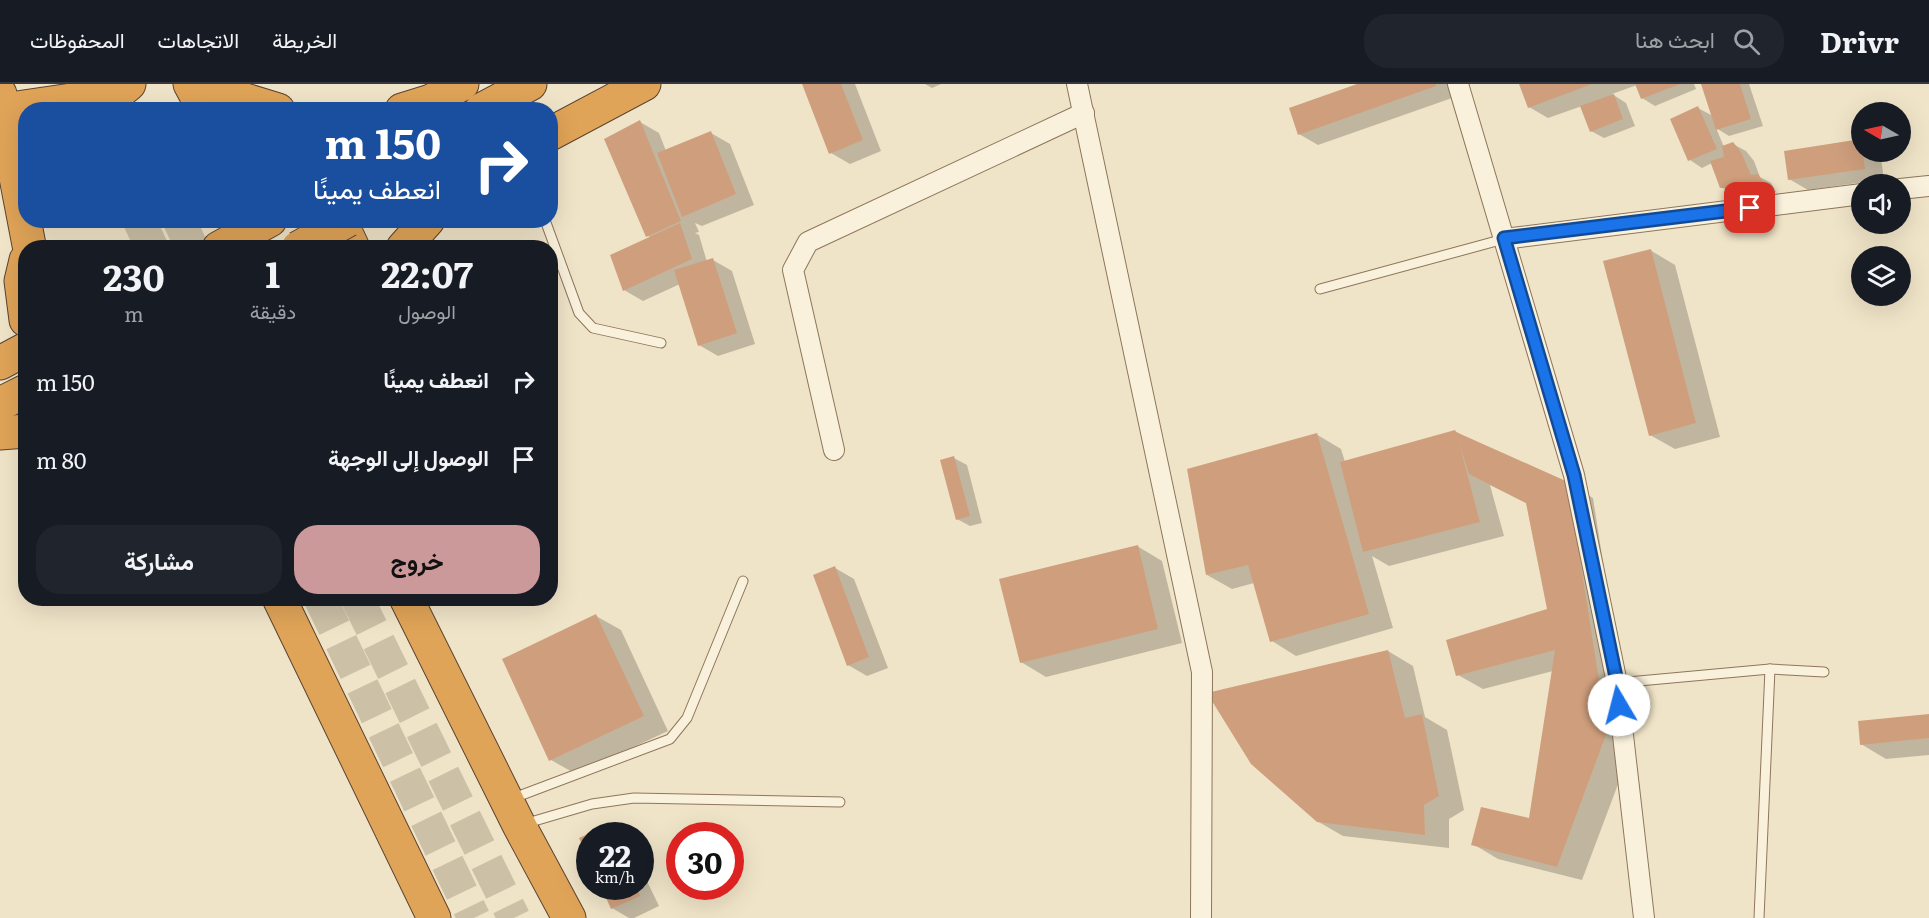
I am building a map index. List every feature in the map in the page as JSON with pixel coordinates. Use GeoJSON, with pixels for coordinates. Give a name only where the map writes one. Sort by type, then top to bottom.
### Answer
{"type":"FeatureCollection","features":[{"type":"Feature","properties":{"kind":"highway"},"geometry":{"type":"LineString","coordinates":[[18,211],[2,102],[112,98],[129,84]]}},
{"type":"Feature","properties":{"kind":"highway"},"geometry":{"type":"LineString","coordinates":[[190,84],[200,102]]}},
{"type":"Feature","properties":{"kind":"highway"},"geometry":{"type":"LineString","coordinates":[[215,84],[252,102]]}},
{"type":"Feature","properties":{"kind":"highway"},"geometry":{"type":"LineString","coordinates":[[428,102],[462,84]]}},
{"type":"Feature","properties":{"kind":"highway"},"geometry":{"type":"LineString","coordinates":[[497,102],[530,84]]}},
{"type":"Feature","properties":{"kind":"highway"},"geometry":{"type":"LineString","coordinates":[[558,108],[603,84]]}},
{"type":"Feature","properties":{"kind":"highway"},"geometry":{"type":"LineString","coordinates":[[558,130],[644,84]]}},
{"type":"Feature","properties":{"kind":"highway"},"geometry":{"type":"LineString","coordinates":[[234,240],[255,228]]}},
{"type":"Feature","properties":{"kind":"highway"},"geometry":{"type":"LineString","coordinates":[[312,240],[334,228]]}},
{"type":"Feature","properties":{"kind":"highway"},"geometry":{"type":"LineString","coordinates":[[410,240],[421,228]]}},
{"type":"Feature","properties":{"kind":"highway"},"geometry":{"type":"LineString","coordinates":[[0,363],[18,353]]}},
{"type":"Feature","properties":{"kind":"highway"},"geometry":{"type":"LineString","coordinates":[[0,404],[18,395]]}},
{"type":"Feature","properties":{"kind":"highway"},"geometry":{"type":"LineString","coordinates":[[0,433],[18,432]]}},
{"type":"Feature","properties":{"kind":"highway"},"geometry":{"type":"LineString","coordinates":[[283,606],[434,918]]}},
{"type":"Feature","properties":{"kind":"highway"},"geometry":{"type":"LineString","coordinates":[[410,606],[512,813],[569,918]]}},
{"type":"Feature","properties":{"kind":"street"},"geometry":{"type":"LineString","coordinates":[[1077,84],[1202,672],[1201,918]]}},
{"type":"Feature","properties":{"kind":"street"},"geometry":{"type":"LineString","coordinates":[[1458,84],[1574,475],[1617,682],[1644,918]]}},
{"type":"Feature","properties":{"kind":"street"},"geometry":{"type":"LineString","coordinates":[[834,450],[793,270],[808,242],[1084,113]]}},
{"type":"Feature","properties":{"kind":"street"},"geometry":{"type":"LineString","coordinates":[[1911,188],[1929,186]]}},
{"type":"Feature","properties":{"kind":"street"},"geometry":{"type":"LineString","coordinates":[[1504,238],[1851,195]]}},
{"type":"Feature","properties":{"kind":"lane"},"geometry":{"type":"LineString","coordinates":[[1320,289],[1504,238]]}},
{"type":"Feature","properties":{"kind":"lane"},"geometry":{"type":"LineString","coordinates":[[558,256],[579,313],[593,328],[661,343]]}},
{"type":"Feature","properties":{"kind":"lane"},"geometry":{"type":"LineString","coordinates":[[512,813],[670,739],[687,717],[743,581]]}},
{"type":"Feature","properties":{"kind":"lane"},"geometry":{"type":"LineString","coordinates":[[1617,682],[1770,669],[1824,672]]}},
{"type":"Feature","properties":{"kind":"lane"},"geometry":{"type":"LineString","coordinates":[[1759,918],[1770,669]]}},
{"type":"Feature","properties":{"kind":"lane"},"geometry":{"type":"LineString","coordinates":[[512,813],[634,798],[840,802]]}},
{"type":"Feature","properties":{"kind":"building"},"geometry":{"type":"Polygon","coordinates":[[[802,84],[841,84],[863,140],[829,154],[802,84]]]}},
{"type":"Feature","properties":{"kind":"building"},"geometry":{"type":"Polygon","coordinates":[[[1357,84],[1436,84],[1436,86],[1298,135],[1289,108],[1357,84]]]}},
{"type":"Feature","properties":{"kind":"building"},"geometry":{"type":"Polygon","coordinates":[[[1519,84],[1592,84],[1528,108],[1519,84]]]}},
{"type":"Feature","properties":{"kind":"building"},"geometry":{"type":"Polygon","coordinates":[[[1635,84],[1680,84],[1641,99],[1635,84]]]}},
{"type":"Feature","properties":{"kind":"building"},"geometry":{"type":"Polygon","coordinates":[[[1701,84],[1740,84],[1751,119],[1716,130],[1701,84]]]}},
{"type":"Feature","properties":{"kind":"building"},"geometry":{"type":"Polygon","coordinates":[[[1614,94],[1623,119],[1590,132],[1580,106],[1614,94]]]}},
{"type":"Feature","properties":{"kind":"building"},"geometry":{"type":"Polygon","coordinates":[[[1698,106],[1717,149],[1688,161],[1670,119],[1698,106]]]}},
{"type":"Feature","properties":{"kind":"building"},"geometry":{"type":"Polygon","coordinates":[[[640,120],[681,221],[646,237],[604,139],[640,120]]]}},
{"type":"Feature","properties":{"kind":"building"},"geometry":{"type":"Polygon","coordinates":[[[711,131],[736,194],[682,217],[657,153],[711,131]]]}},
{"type":"Feature","properties":{"kind":"building"},"geometry":{"type":"Polygon","coordinates":[[[1851,141],[1851,162],[1864,162],[1865,169],[1788,180],[1784,151],[1851,141]]]}},
{"type":"Feature","properties":{"kind":"building"},"geometry":{"type":"Polygon","coordinates":[[[1733,142],[1741,152],[1751,175],[1758,174],[1765,185],[1720,188],[1710,161],[1724,157],[1722,146],[1733,142]]]}},
{"type":"Feature","properties":{"kind":"building"},"geometry":{"type":"Polygon","coordinates":[[[680,223],[692,259],[623,291],[610,255],[680,223]]]}},
{"type":"Feature","properties":{"kind":"building"},"geometry":{"type":"Polygon","coordinates":[[[1651,249],[1696,423],[1649,436],[1603,261],[1651,249]]]}},
{"type":"Feature","properties":{"kind":"building"},"geometry":{"type":"Polygon","coordinates":[[[713,258],[737,333],[698,346],[674,270],[713,258]]]}},
{"type":"Feature","properties":{"kind":"building"},"geometry":{"type":"Polygon","coordinates":[[[1455,430],[1568,482],[1607,732],[1557,867],[1471,845],[1481,807],[1529,818],[1555,650],[1456,676],[1446,640],[1547,609],[1526,503],[1469,474],[1459,443],[1480,522],[1363,552],[1340,462],[1455,430]]]}},
{"type":"Feature","properties":{"kind":"building"},"geometry":{"type":"Polygon","coordinates":[[[1317,433],[1369,614],[1270,642],[1248,565],[1206,575],[1187,469],[1317,433]]]}},
{"type":"Feature","properties":{"kind":"building"},"geometry":{"type":"Polygon","coordinates":[[[954,456],[970,516],[956,520],[940,460],[954,456]]]}},
{"type":"Feature","properties":{"kind":"building"},"geometry":{"type":"Polygon","coordinates":[[[1138,545],[1158,629],[1020,663],[999,579],[1138,545]]]}},
{"type":"Feature","properties":{"kind":"building"},"geometry":{"type":"Polygon","coordinates":[[[835,566],[869,657],[847,666],[813,575],[835,566]]]}},
{"type":"Feature","properties":{"kind":"building"},"geometry":{"type":"Polygon","coordinates":[[[596,614],[644,716],[549,761],[502,659],[596,614]]]}},
{"type":"Feature","properties":{"kind":"building"},"geometry":{"type":"Polygon","coordinates":[[[1388,650],[1405,718],[1422,714],[1439,796],[1424,805],[1425,835],[1317,822],[1251,764],[1207,693],[1388,650]]]}},
{"type":"Feature","properties":{"kind":"building"},"geometry":{"type":"Polygon","coordinates":[[[1929,714],[1929,738],[1860,745],[1858,721],[1929,714]]]}},
{"type":"Feature","properties":{"kind":"building"},"geometry":{"type":"Polygon","coordinates":[[[607,900],[631,900],[611,909],[607,900]]]}},
{"type":"Feature","properties":{"kind":"tunnel"},"geometry":{"type":"LineString","coordinates":[[143,228],[148,240]]}},
{"type":"Feature","properties":{"kind":"tunnel"},"geometry":{"type":"LineString","coordinates":[[183,228],[188,240]]}},
{"type":"Feature","properties":{"kind":"tunnel"},"geometry":{"type":"LineString","coordinates":[[324,606],[474,918]]}},
{"type":"Feature","properties":{"kind":"tunnel"},"geometry":{"type":"LineString","coordinates":[[361,606],[514,918]]}},
{"type":"Feature","properties":{"kind":"route"},"geometry":{"type":"LineString","coordinates":[[1619,705],[1617,682],[1574,475],[1504,238],[1750,208]]}}]}
